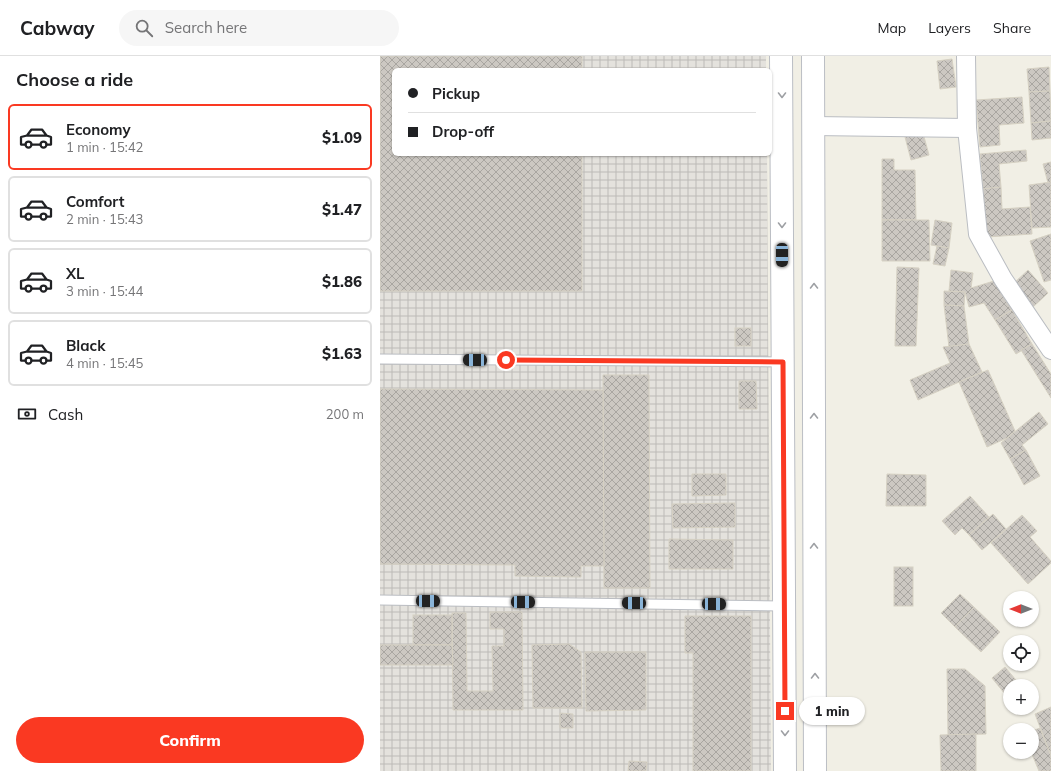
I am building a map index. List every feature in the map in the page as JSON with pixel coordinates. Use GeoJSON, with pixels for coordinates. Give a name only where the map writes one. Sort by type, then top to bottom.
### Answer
{"type":"FeatureCollection","features":[{"type":"Feature","properties":{"kind":"main road"},"geometry":{"type":"LineString","coordinates":[[781,56],[785,771]]}},
{"type":"Feature","properties":{"kind":"main road"},"geometry":{"type":"LineString","coordinates":[[813,56],[815,771]]}},
{"type":"Feature","properties":{"kind":"street"},"geometry":{"type":"LineString","coordinates":[[966,56],[967,128],[978,234],[1003,279],[1051,350]]}},
{"type":"Feature","properties":{"kind":"street"},"geometry":{"type":"LineString","coordinates":[[813,126],[967,128]]}},
{"type":"Feature","properties":{"kind":"lane"},"geometry":{"type":"LineString","coordinates":[[380,359],[783,362]]}},
{"type":"Feature","properties":{"kind":"lane"},"geometry":{"type":"LineString","coordinates":[[380,600],[784,606]]}},
{"type":"Feature","properties":{"kind":"shaded area"},"geometry":{"type":"Polygon","coordinates":[[[380,56],[766,56],[766,68],[392,68],[392,156],[767,156],[771,771],[380,771],[380,56]]]}},
{"type":"Feature","properties":{"kind":"building"},"geometry":{"type":"Polygon","coordinates":[[[380,56],[582,56],[582,68],[392,68],[392,156],[582,156],[582,291],[380,291],[380,56]]]}},
{"type":"Feature","properties":{"kind":"building"},"geometry":{"type":"Polygon","coordinates":[[[952,59],[956,87],[940,89],[937,61],[952,59]]]}},
{"type":"Feature","properties":{"kind":"building"},"geometry":{"type":"Polygon","coordinates":[[[1049,67],[1050,91],[1029,92],[1027,69],[1049,67]]]}},
{"type":"Feature","properties":{"kind":"building"},"geometry":{"type":"Polygon","coordinates":[[[1050,91],[1051,121],[1031,123],[1029,92],[1050,91]]]}},
{"type":"Feature","properties":{"kind":"building"},"geometry":{"type":"Polygon","coordinates":[[[1022,97],[1024,123],[999,125],[1000,145],[980,147],[976,100],[1022,97]]]}},
{"type":"Feature","properties":{"kind":"building"},"geometry":{"type":"Polygon","coordinates":[[[1051,121],[1051,138],[1032,140],[1031,123],[1051,121]]]}},
{"type":"Feature","properties":{"kind":"building"},"geometry":{"type":"Polygon","coordinates":[[[923,133],[929,155],[911,160],[905,137],[923,133]]]}},
{"type":"Feature","properties":{"kind":"building"},"geometry":{"type":"Polygon","coordinates":[[[1026,150],[1027,161],[999,164],[1001,187],[983,189],[980,154],[1026,150]]]}},
{"type":"Feature","properties":{"kind":"building"},"geometry":{"type":"Polygon","coordinates":[[[882,159],[894,159],[894,170],[915,170],[916,220],[882,220],[882,159]]]}},
{"type":"Feature","properties":{"kind":"building"},"geometry":{"type":"Polygon","coordinates":[[[1051,162],[1051,182],[1048,183],[1043,164],[1051,162]]]}},
{"type":"Feature","properties":{"kind":"building"},"geometry":{"type":"Polygon","coordinates":[[[1051,182],[1051,227],[1032,228],[1029,185],[1051,182]]]}},
{"type":"Feature","properties":{"kind":"building"},"geometry":{"type":"Polygon","coordinates":[[[1001,187],[1002,209],[1030,207],[1032,234],[987,237],[983,189],[1001,187]]]}},
{"type":"Feature","properties":{"kind":"building"},"geometry":{"type":"Polygon","coordinates":[[[882,220],[929,220],[930,261],[882,261],[882,220]]]}},
{"type":"Feature","properties":{"kind":"building"},"geometry":{"type":"Polygon","coordinates":[[[935,220],[952,223],[949,248],[931,245],[935,220]]]}},
{"type":"Feature","properties":{"kind":"building"},"geometry":{"type":"Polygon","coordinates":[[[1051,234],[1051,280],[1044,282],[1030,241],[1051,234]]]}},
{"type":"Feature","properties":{"kind":"building"},"geometry":{"type":"Polygon","coordinates":[[[937,246],[949,248],[945,266],[933,264],[937,246]]]}},
{"type":"Feature","properties":{"kind":"building"},"geometry":{"type":"Polygon","coordinates":[[[897,267],[919,268],[916,346],[895,346],[897,267]]]}},
{"type":"Feature","properties":{"kind":"building"},"geometry":{"type":"Polygon","coordinates":[[[951,270],[973,273],[971,288],[994,281],[1012,310],[995,320],[984,303],[969,307],[965,292],[949,291],[951,270]]]}},
{"type":"Feature","properties":{"kind":"building"},"geometry":{"type":"Polygon","coordinates":[[[1028,270],[1048,293],[1033,307],[1013,284],[1028,270]]]}},
{"type":"Feature","properties":{"kind":"building"},"geometry":{"type":"Polygon","coordinates":[[[944,291],[965,292],[964,306],[944,305],[944,291]]]}},
{"type":"Feature","properties":{"kind":"building"},"geometry":{"type":"Polygon","coordinates":[[[944,305],[964,306],[969,344],[949,347],[944,305]]]}},
{"type":"Feature","properties":{"kind":"building"},"geometry":{"type":"Polygon","coordinates":[[[1012,310],[1032,344],[1016,354],[995,320],[1012,310]]]}},
{"type":"Feature","properties":{"kind":"building"},"geometry":{"type":"Polygon","coordinates":[[[735,328],[751,328],[751,346],[735,346],[735,328]]]}},
{"type":"Feature","properties":{"kind":"building"},"geometry":{"type":"Polygon","coordinates":[[[969,344],[982,372],[918,400],[910,380],[950,363],[943,347],[969,344]]]}},
{"type":"Feature","properties":{"kind":"building"},"geometry":{"type":"Polygon","coordinates":[[[1032,344],[1051,374],[1051,398],[1021,350],[1032,344]]]}},
{"type":"Feature","properties":{"kind":"building"},"geometry":{"type":"Polygon","coordinates":[[[988,370],[1015,431],[1007,438],[987,447],[959,382],[988,370]]]}},
{"type":"Feature","properties":{"kind":"building"},"geometry":{"type":"Polygon","coordinates":[[[603,375],[649,375],[650,588],[604,588],[603,375]]]}},
{"type":"Feature","properties":{"kind":"building"},"geometry":{"type":"Polygon","coordinates":[[[739,381],[756,381],[757,409],[739,409],[739,381]]]}},
{"type":"Feature","properties":{"kind":"building"},"geometry":{"type":"Polygon","coordinates":[[[380,389],[603,390],[604,566],[581,566],[581,577],[515,576],[515,565],[380,564],[380,389]]]}},
{"type":"Feature","properties":{"kind":"building"},"geometry":{"type":"Polygon","coordinates":[[[1039,412],[1048,424],[1022,445],[1026,450],[1010,459],[1001,443],[1039,412]]]}},
{"type":"Feature","properties":{"kind":"building"},"geometry":{"type":"Polygon","coordinates":[[[1026,450],[1040,476],[1024,485],[1010,459],[1026,450]]]}},
{"type":"Feature","properties":{"kind":"building"},"geometry":{"type":"Polygon","coordinates":[[[692,474],[726,474],[726,495],[692,496],[692,474]]]}},
{"type":"Feature","properties":{"kind":"building"},"geometry":{"type":"Polygon","coordinates":[[[887,474],[926,475],[926,506],[886,506],[887,474]]]}},
{"type":"Feature","properties":{"kind":"building"},"geometry":{"type":"Polygon","coordinates":[[[970,496],[989,517],[969,535],[962,528],[955,535],[942,521],[970,496]]]}},
{"type":"Feature","properties":{"kind":"building"},"geometry":{"type":"Polygon","coordinates":[[[735,503],[735,527],[673,528],[672,504],[735,503]]]}},
{"type":"Feature","properties":{"kind":"building"},"geometry":{"type":"Polygon","coordinates":[[[993,514],[1006,529],[982,550],[969,535],[993,514]]]}},
{"type":"Feature","properties":{"kind":"building"},"geometry":{"type":"Polygon","coordinates":[[[1022,515],[1037,531],[1030,537],[1051,561],[1051,563],[1028,584],[991,543],[1022,515]]]}},
{"type":"Feature","properties":{"kind":"building"},"geometry":{"type":"Polygon","coordinates":[[[669,539],[733,540],[733,569],[669,569],[669,539]]]}},
{"type":"Feature","properties":{"kind":"building"},"geometry":{"type":"Polygon","coordinates":[[[894,567],[913,567],[913,606],[894,606],[894,567]]]}},
{"type":"Feature","properties":{"kind":"building"},"geometry":{"type":"Polygon","coordinates":[[[960,594],[974,607],[955,627],[941,613],[960,594]]]}},
{"type":"Feature","properties":{"kind":"building"},"geometry":{"type":"Polygon","coordinates":[[[974,607],[1000,632],[981,652],[955,627],[974,607]]]}},
{"type":"Feature","properties":{"kind":"building"},"geometry":{"type":"Polygon","coordinates":[[[490,612],[522,612],[523,710],[453,710],[452,613],[466,613],[467,691],[493,691],[492,646],[504,646],[504,629],[490,629],[490,612]]]}},
{"type":"Feature","properties":{"kind":"building"},"geometry":{"type":"Polygon","coordinates":[[[413,615],[452,615],[452,645],[413,645],[413,615]]]}},
{"type":"Feature","properties":{"kind":"building"},"geometry":{"type":"Polygon","coordinates":[[[685,616],[751,616],[751,771],[693,771],[693,653],[685,653],[685,616]]]}},
{"type":"Feature","properties":{"kind":"building"},"geometry":{"type":"Polygon","coordinates":[[[569,644],[581,652],[582,708],[533,708],[532,645],[569,644]]]}},
{"type":"Feature","properties":{"kind":"building"},"geometry":{"type":"Polygon","coordinates":[[[380,645],[452,645],[453,665],[380,665],[380,645]]]}},
{"type":"Feature","properties":{"kind":"building"},"geometry":{"type":"Polygon","coordinates":[[[585,652],[646,652],[646,710],[586,711],[585,652]]]}},
{"type":"Feature","properties":{"kind":"building"},"geometry":{"type":"Polygon","coordinates":[[[947,669],[965,669],[985,686],[986,734],[948,735],[947,669]]]}},
{"type":"Feature","properties":{"kind":"building"},"geometry":{"type":"Polygon","coordinates":[[[1003,669],[1003,671],[1008,671],[1015,679],[1003,679],[1003,692],[992,678],[1003,669]]]}},
{"type":"Feature","properties":{"kind":"building"},"geometry":{"type":"Polygon","coordinates":[[[1051,707],[1051,756],[1035,715],[1039,715],[1039,712],[1051,707]]]}},
{"type":"Feature","properties":{"kind":"building"},"geometry":{"type":"Polygon","coordinates":[[[560,713],[573,714],[573,728],[560,728],[560,713]]]}},
{"type":"Feature","properties":{"kind":"building"},"geometry":{"type":"Polygon","coordinates":[[[1039,728],[1051,756],[1051,771],[1039,771],[1034,759],[1039,759],[1039,728]]]}},
{"type":"Feature","properties":{"kind":"building"},"geometry":{"type":"Polygon","coordinates":[[[976,734],[976,771],[941,771],[940,735],[976,734]]]}},
{"type":"Feature","properties":{"kind":"building"},"geometry":{"type":"Polygon","coordinates":[[[629,761],[647,762],[646,771],[628,771],[629,761]]]}},
{"type":"Feature","properties":{"kind":"route"},"geometry":{"type":"LineString","coordinates":[[506,360],[783,362],[785,711]]}}]}
